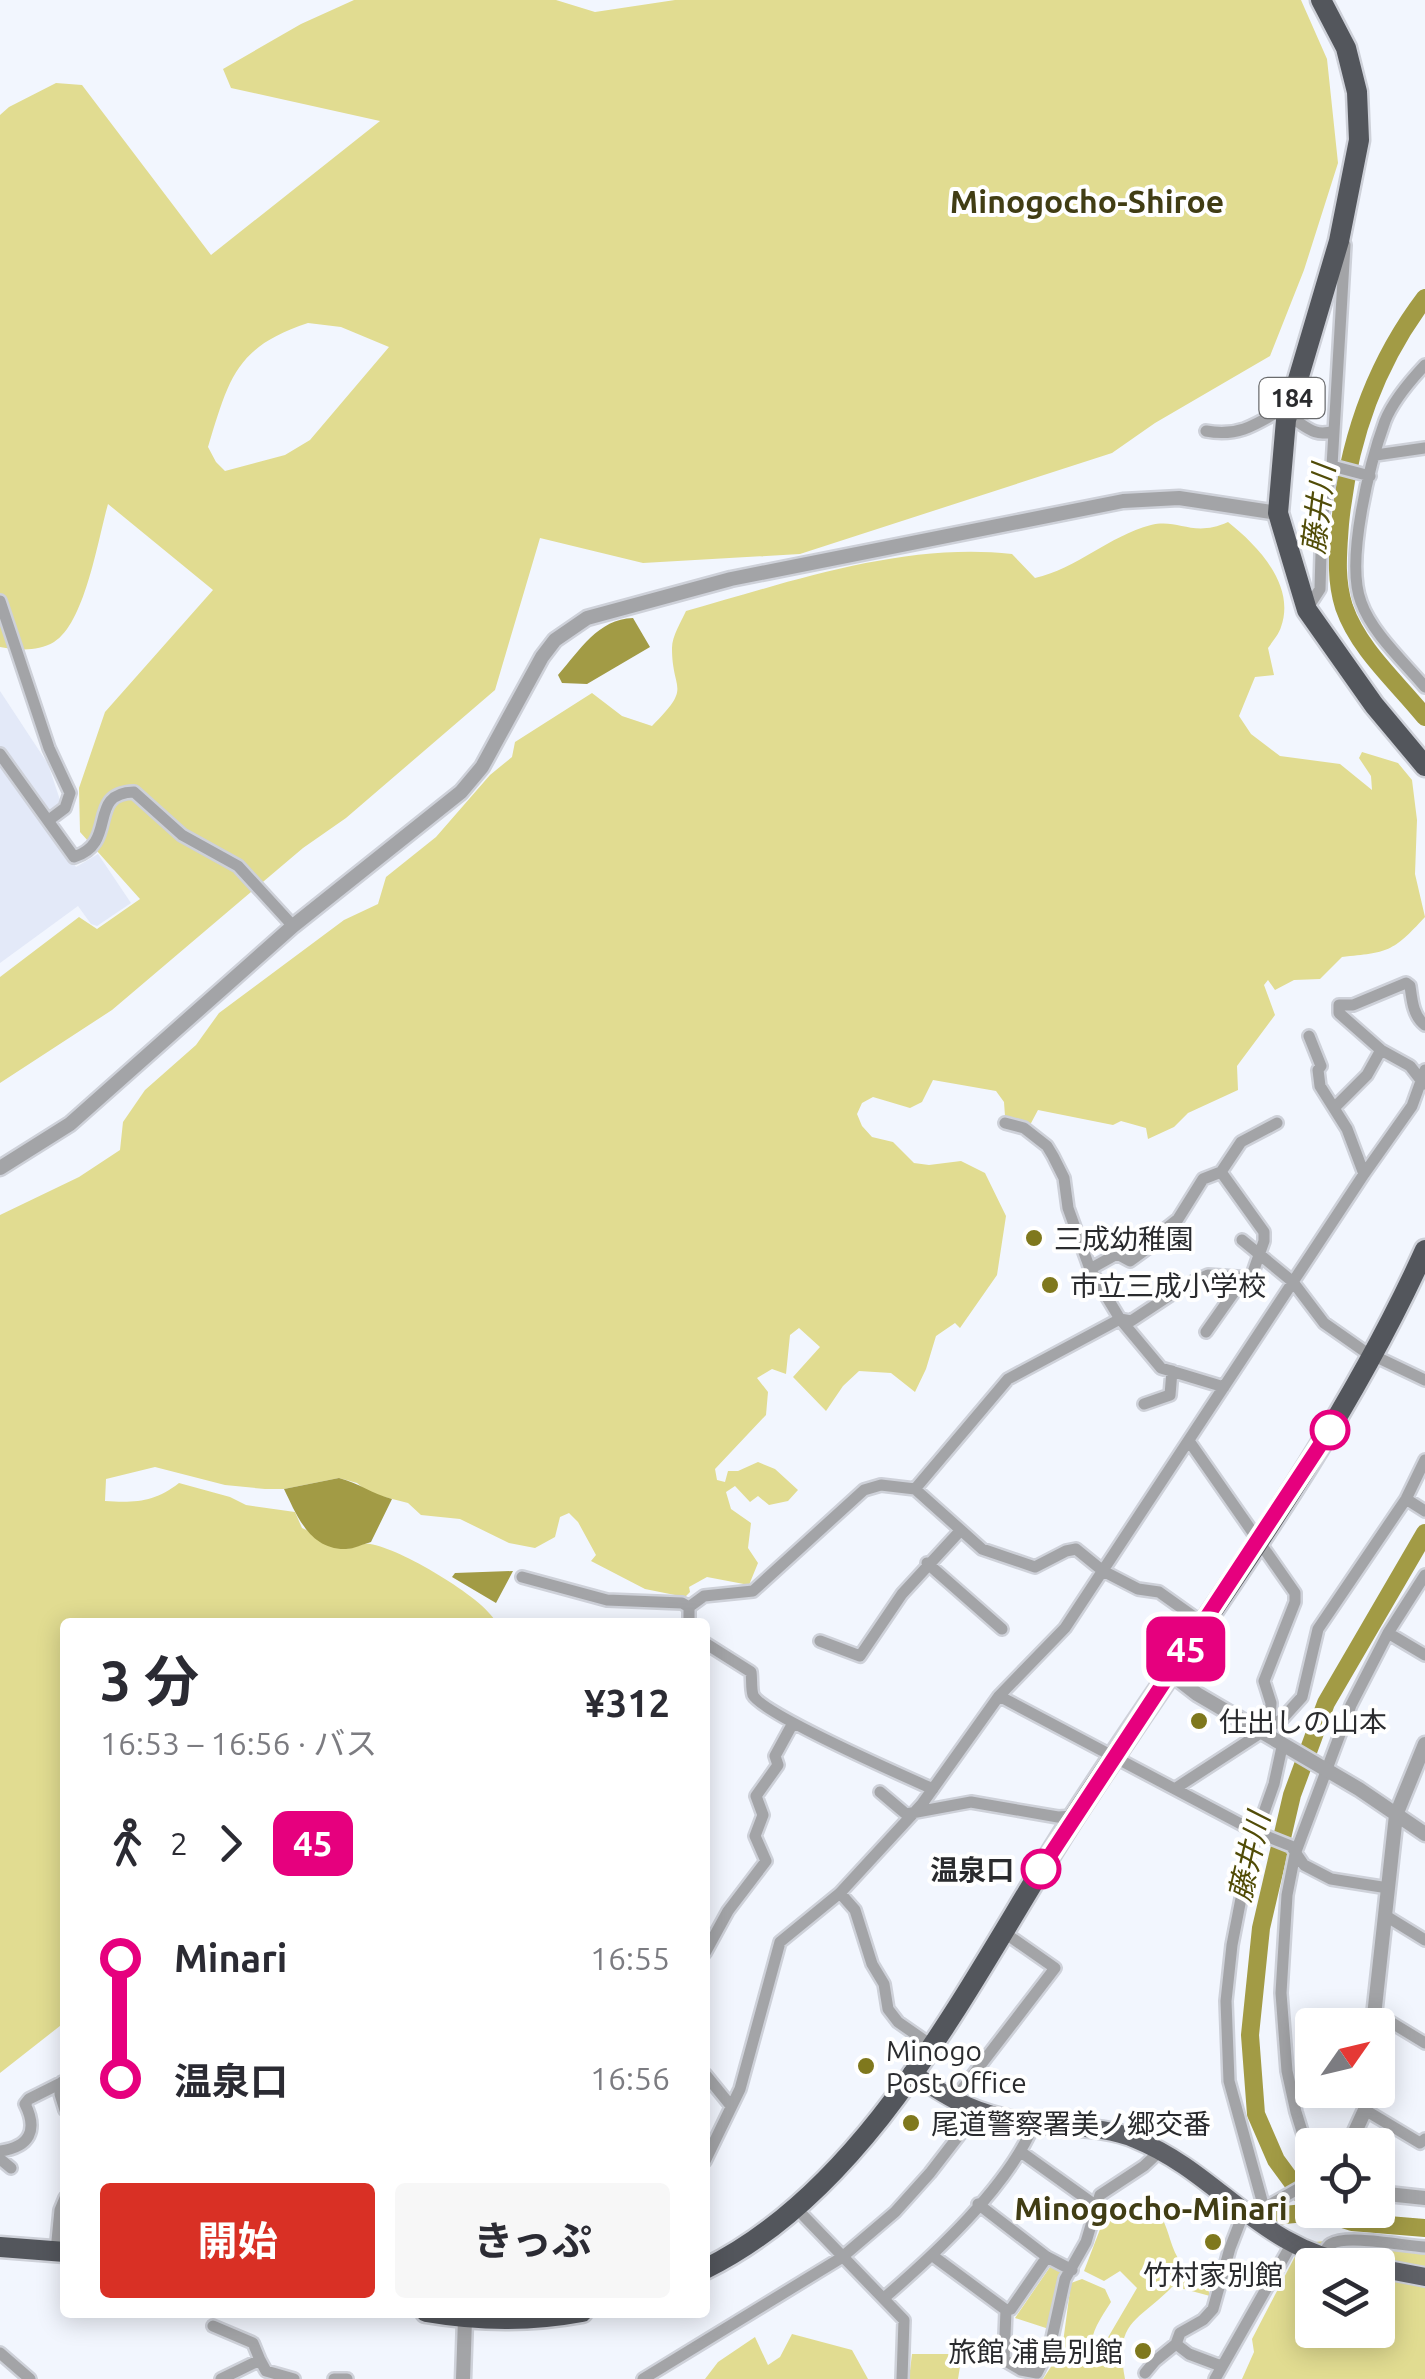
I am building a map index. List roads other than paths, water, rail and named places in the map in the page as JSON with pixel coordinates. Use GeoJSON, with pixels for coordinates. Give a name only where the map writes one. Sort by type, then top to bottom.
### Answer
{"type":"FeatureCollection","features":[{"type":"Feature","properties":{"kind":"highway","name":"184"},"geometry":{"type":"LineString","coordinates":[[1321,0],[1346,48],[1356,92],[1359,140],[1339,241],[1293,417],[1278,513],[1307,610],[1374,705],[1425,766]]}},
{"type":"Feature","properties":{"kind":"highway"},"geometry":{"type":"LineString","coordinates":[[710,2266],[753,2242],[836,2170],[912,2074],[1074,1816],[1332,1426],[1373,1355],[1425,1250]]}},
{"type":"Feature","properties":{"kind":"highway"},"geometry":{"type":"LineString","coordinates":[[0,2247],[60,2251]]}},
{"type":"Feature","properties":{"kind":"highway"},"geometry":{"type":"LineString","coordinates":[[487,2318],[526,2318]]}},
{"type":"Feature","properties":{"kind":"main road"},"geometry":{"type":"LineString","coordinates":[[912,2074],[977,2112],[1135,2138],[1259,2212],[1298,2248]]}},
{"type":"Feature","properties":{"kind":"main road"},"geometry":{"type":"LineString","coordinates":[[1395,2271],[1425,2277]]}},
{"type":"Feature","properties":{"kind":"street"},"geometry":{"type":"LineString","coordinates":[[1307,610],[1320,588],[1322,518],[1332,466],[1345,246],[1339,241]]}},
{"type":"Feature","properties":{"kind":"street"},"geometry":{"type":"LineString","coordinates":[[1425,365],[1386,418],[1370,476],[1355,565],[1360,602],[1425,688]]}},
{"type":"Feature","properties":{"kind":"street"},"geometry":{"type":"LineString","coordinates":[[1206,432],[1227,436],[1249,429],[1278,411],[1313,432],[1324,434],[1334,430]]}},
{"type":"Feature","properties":{"kind":"street"},"geometry":{"type":"LineString","coordinates":[[1376,454],[1425,448]]}},
{"type":"Feature","properties":{"kind":"street"},"geometry":{"type":"LineString","coordinates":[[1332,466],[1370,476]]}},
{"type":"Feature","properties":{"kind":"street"},"geometry":{"type":"LineString","coordinates":[[0,1168],[25,1155],[81,1114],[294,926],[473,780],[542,657],[555,640],[588,618],[731,579],[1122,501],[1179,498],[1278,513]]}},
{"type":"Feature","properties":{"kind":"street"},"geometry":{"type":"LineString","coordinates":[[0,601],[49,748],[70,793],[66,808],[49,820]]}},
{"type":"Feature","properties":{"kind":"street"},"geometry":{"type":"LineString","coordinates":[[0,754],[74,857],[87,853],[102,834],[108,802],[115,794],[134,792],[182,835],[238,866],[294,926]]}},
{"type":"Feature","properties":{"kind":"street"},"geometry":{"type":"LineString","coordinates":[[710,2151],[740,2089],[780,1942],[840,1893],[933,1789],[999,1696],[1065,1628],[1412,1106],[1424,1079],[1381,1050],[1338,1013],[1339,1005],[1353,1005],[1406,983],[1425,1025]]}},
{"type":"Feature","properties":{"kind":"street"},"geometry":{"type":"LineString","coordinates":[[1308,1036],[1321,1066],[1320,1086],[1335,1107],[1364,1174]]}},
{"type":"Feature","properties":{"kind":"street"},"geometry":{"type":"LineString","coordinates":[[1335,1107],[1367,1075],[1381,1050]]}},
{"type":"Feature","properties":{"kind":"street"},"geometry":{"type":"LineString","coordinates":[[1090,1269],[1117,1254],[1130,1262],[1152,1246],[1178,1220],[1202,1179],[1221,1172],[1241,1142],[1277,1122]]}},
{"type":"Feature","properties":{"kind":"street"},"geometry":{"type":"LineString","coordinates":[[1005,1123],[1024,1128],[1054,1156],[1090,1269],[1120,1320],[1160,1368],[1224,1387]]}},
{"type":"Feature","properties":{"kind":"street"},"geometry":{"type":"LineString","coordinates":[[915,1489],[1008,1379],[1120,1320],[1131,1321],[1208,1275],[1251,1278],[1264,1242],[1260,1223],[1221,1172]]}},
{"type":"Feature","properties":{"kind":"street"},"geometry":{"type":"LineString","coordinates":[[1242,1240],[1293,1282],[1324,1323],[1373,1355],[1425,1380]]}},
{"type":"Feature","properties":{"kind":"street"},"geometry":{"type":"LineString","coordinates":[[1206,1332],[1244,1278]]}},
{"type":"Feature","properties":{"kind":"street"},"geometry":{"type":"LineString","coordinates":[[1144,1404],[1170,1394],[1172,1371]]}},
{"type":"Feature","properties":{"kind":"street"},"geometry":{"type":"LineString","coordinates":[[1189,1441],[1294,1593],[1296,1602],[1264,1680],[1271,1703],[1265,1729]]}},
{"type":"Feature","properties":{"kind":"street"},"geometry":{"type":"LineString","coordinates":[[1176,1788],[1282,1719],[1302,1697],[1318,1629],[1416,1505],[1425,1460]]}},
{"type":"Feature","properties":{"kind":"street"},"geometry":{"type":"LineString","coordinates":[[689,1606],[704,1596],[753,1591],[864,1490],[880,1486],[915,1489],[982,1550],[1007,1555],[1034,1567],[1076,1549],[1103,1572],[1138,1588],[1159,1592],[1204,1624]]}},
{"type":"Feature","properties":{"kind":"street"},"geometry":{"type":"LineString","coordinates":[[820,1641],[860,1656],[927,1562],[960,1531]]}},
{"type":"Feature","properties":{"kind":"street"},"geometry":{"type":"LineString","coordinates":[[927,1562],[1002,1629]]}},
{"type":"Feature","properties":{"kind":"street"},"geometry":{"type":"LineString","coordinates":[[1301,2128],[1287,2071],[1281,1992],[1293,1850],[1351,1705],[1388,1633],[1425,1575]]}},
{"type":"Feature","properties":{"kind":"street"},"geometry":{"type":"LineString","coordinates":[[522,1577],[607,1600],[689,1606]]}},
{"type":"Feature","properties":{"kind":"street"},"geometry":{"type":"LineString","coordinates":[[689,1606],[689,1618]]}},
{"type":"Feature","properties":{"kind":"street"},"geometry":{"type":"LineString","coordinates":[[1388,1633],[1425,1656]]}},
{"type":"Feature","properties":{"kind":"street"},"geometry":{"type":"LineString","coordinates":[[710,1646],[751,1672],[752,1693],[757,1700],[793,1723],[933,1789]]}},
{"type":"Feature","properties":{"kind":"street"},"geometry":{"type":"LineString","coordinates":[[1170,1673],[1197,1694],[1265,1729],[1286,1749],[1359,1789],[1425,1834]]}},
{"type":"Feature","properties":{"kind":"street"},"geometry":{"type":"LineString","coordinates":[[999,1696],[1293,1850],[1304,1865],[1331,1879],[1388,1888]]}},
{"type":"Feature","properties":{"kind":"street"},"geometry":{"type":"LineString","coordinates":[[710,1944],[728,1910],[766,1861],[755,1836],[763,1815],[756,1796],[778,1765],[774,1756],[793,1723]]}},
{"type":"Feature","properties":{"kind":"street"},"geometry":{"type":"LineString","coordinates":[[1375,2008],[1396,1816],[1424,1748]]}},
{"type":"Feature","properties":{"kind":"street"},"geometry":{"type":"LineString","coordinates":[[1221,2366],[1189,2354],[1176,2344],[1175,2338],[1213,2309],[1259,2212],[1255,2168],[1237,2120],[1225,2039],[1232,1945],[1259,1832],[1286,1749]]}},
{"type":"Feature","properties":{"kind":"street"},"geometry":{"type":"LineString","coordinates":[[880,1792],[906,1814],[971,1802],[1058,1817],[1074,1816]]}},
{"type":"Feature","properties":{"kind":"street"},"geometry":{"type":"LineString","coordinates":[[840,1893],[855,1910],[872,1964],[884,1984],[888,2010],[931,2045]]}},
{"type":"Feature","properties":{"kind":"street"},"geometry":{"type":"LineString","coordinates":[[1386,1916],[1425,1940]]}},
{"type":"Feature","properties":{"kind":"street"},"geometry":{"type":"LineString","coordinates":[[953,2101],[1055,1968],[1002,1931]]}},
{"type":"Feature","properties":{"kind":"street"},"geometry":{"type":"LineString","coordinates":[[1395,2028],[1425,2043]]}},
{"type":"Feature","properties":{"kind":"street"},"geometry":{"type":"LineString","coordinates":[[710,2080],[730,2106]]}},
{"type":"Feature","properties":{"kind":"street"},"geometry":{"type":"LineString","coordinates":[[0,2151],[14,2149],[26,2141],[32,2126],[24,2104],[60,2084]]}},
{"type":"Feature","properties":{"kind":"street"},"geometry":{"type":"LineString","coordinates":[[1357,2128],[1365,2110],[1420,2143],[1425,2139]]}},
{"type":"Feature","properties":{"kind":"street"},"geometry":{"type":"LineString","coordinates":[[643,2379],[841,2258],[895,2212],[977,2112]]}},
{"type":"Feature","properties":{"kind":"street"},"geometry":{"type":"LineString","coordinates":[[884,2298],[934,2256],[1021,2152],[1034,2124]]}},
{"type":"Feature","properties":{"kind":"street"},"geometry":{"type":"LineString","coordinates":[[1021,2152],[1095,2206]]}},
{"type":"Feature","properties":{"kind":"street"},"geometry":{"type":"LineString","coordinates":[[1006,2310],[1004,2360],[1020,2370],[1037,2372],[1050,2347],[1065,2279],[1086,2242],[1100,2194],[1159,2152]]}},
{"type":"Feature","properties":{"kind":"street"},"geometry":{"type":"LineString","coordinates":[[0,2160],[11,2168]]}},
{"type":"Feature","properties":{"kind":"street"},"geometry":{"type":"LineString","coordinates":[[1259,2212],[1295,2192]]}},
{"type":"Feature","properties":{"kind":"street"},"geometry":{"type":"LineString","coordinates":[[1395,2195],[1425,2198]]}},
{"type":"Feature","properties":{"kind":"street"},"geometry":{"type":"LineString","coordinates":[[978,2204],[1047,2257],[1072,2270]]}},
{"type":"Feature","properties":{"kind":"street"},"geometry":{"type":"LineString","coordinates":[[796,2208],[904,2320],[902,2379]]}},
{"type":"Feature","properties":{"kind":"street"},"geometry":{"type":"LineString","coordinates":[[1327,2248],[1334,2242],[1353,2240],[1425,2247]]}},
{"type":"Feature","properties":{"kind":"street"},"geometry":{"type":"LineString","coordinates":[[1214,2379],[1291,2245]]}},
{"type":"Feature","properties":{"kind":"street"},"geometry":{"type":"LineString","coordinates":[[934,2256],[1006,2310]]}},
{"type":"Feature","properties":{"kind":"street"},"geometry":{"type":"LineString","coordinates":[[1006,2310],[1011,2309],[1047,2257]]}},
{"type":"Feature","properties":{"kind":"street"},"geometry":{"type":"LineString","coordinates":[[463,2379],[467,2318]]}},
{"type":"Feature","properties":{"kind":"street"},"geometry":{"type":"LineString","coordinates":[[213,2326],[254,2343],[266,2370],[294,2379]]}},
{"type":"Feature","properties":{"kind":"street"},"geometry":{"type":"LineString","coordinates":[[1145,2373],[1176,2344]]}},
{"type":"Feature","properties":{"kind":"street"},"geometry":{"type":"LineString","coordinates":[[0,2353],[30,2379]]}},
{"type":"Feature","properties":{"kind":"street"},"geometry":{"type":"LineString","coordinates":[[221,2379],[260,2360]]}},
{"type":"Feature","properties":{"kind":"street"},"geometry":{"type":"LineString","coordinates":[[334,2379],[347,2379]]}},
{"type":"Feature","properties":{"kind":"waterway","name":"藤井川"},"geometry":{"type":"LineString","coordinates":[[1425,298],[1378,377],[1357,434],[1344,493],[1338,566],[1344,607],[1359,637],[1425,717]]}},
{"type":"Feature","properties":{"kind":"waterway","name":"藤井川"},"geometry":{"type":"LineString","coordinates":[[1295,2186],[1276,2160],[1256,2114],[1250,2035],[1261,1928],[1292,1795],[1326,1703],[1425,1533]]}},
{"type":"Feature","properties":{"kind":"waterway"},"geometry":{"type":"LineString","coordinates":[[1274,2216],[1295,2214]]}},
{"type":"Feature","properties":{"kind":"waterway","name":"藤井川"},"geometry":{"type":"LineString","coordinates":[[1395,2226],[1425,2228]]}},
{"type":"Feature","properties":{"kind":"place","name":"三成幼稚園"},"geometry":{"type":"Point","coordinates":[1034,1238]}},
{"type":"Feature","properties":{"kind":"place","name":"市立三成小学校"},"geometry":{"type":"Point","coordinates":[1050,1285]}},
{"type":"Feature","properties":{"kind":"place","name":"仕出しの山本"},"geometry":{"type":"Point","coordinates":[1199,1721]}},
{"type":"Feature","properties":{"kind":"place","name":"温泉口"},"geometry":{"type":"Point","coordinates":[1041,1869]}},
{"type":"Feature","properties":{"kind":"place","name":"Minogo Post Office"},"geometry":{"type":"Point","coordinates":[866,2066]}},
{"type":"Feature","properties":{"kind":"place","name":"尾道警察署美ノ郷交番"},"geometry":{"type":"Point","coordinates":[911,2123]}},
{"type":"Feature","properties":{"kind":"place","name":"竹村家別館"},"geometry":{"type":"Point","coordinates":[1213,2242]}},
{"type":"Feature","properties":{"kind":"place","name":"旅館 浦島別館"},"geometry":{"type":"Point","coordinates":[1143,2351]}},
{"type":"Feature","properties":{"kind":"district","name":"Minogocho-Shiroe"},"geometry":{"type":"Point","coordinates":[1087,201]}},
{"type":"Feature","properties":{"kind":"district","name":"Minogocho-Minari"},"geometry":{"type":"Point","coordinates":[1151,2208]}}]}
